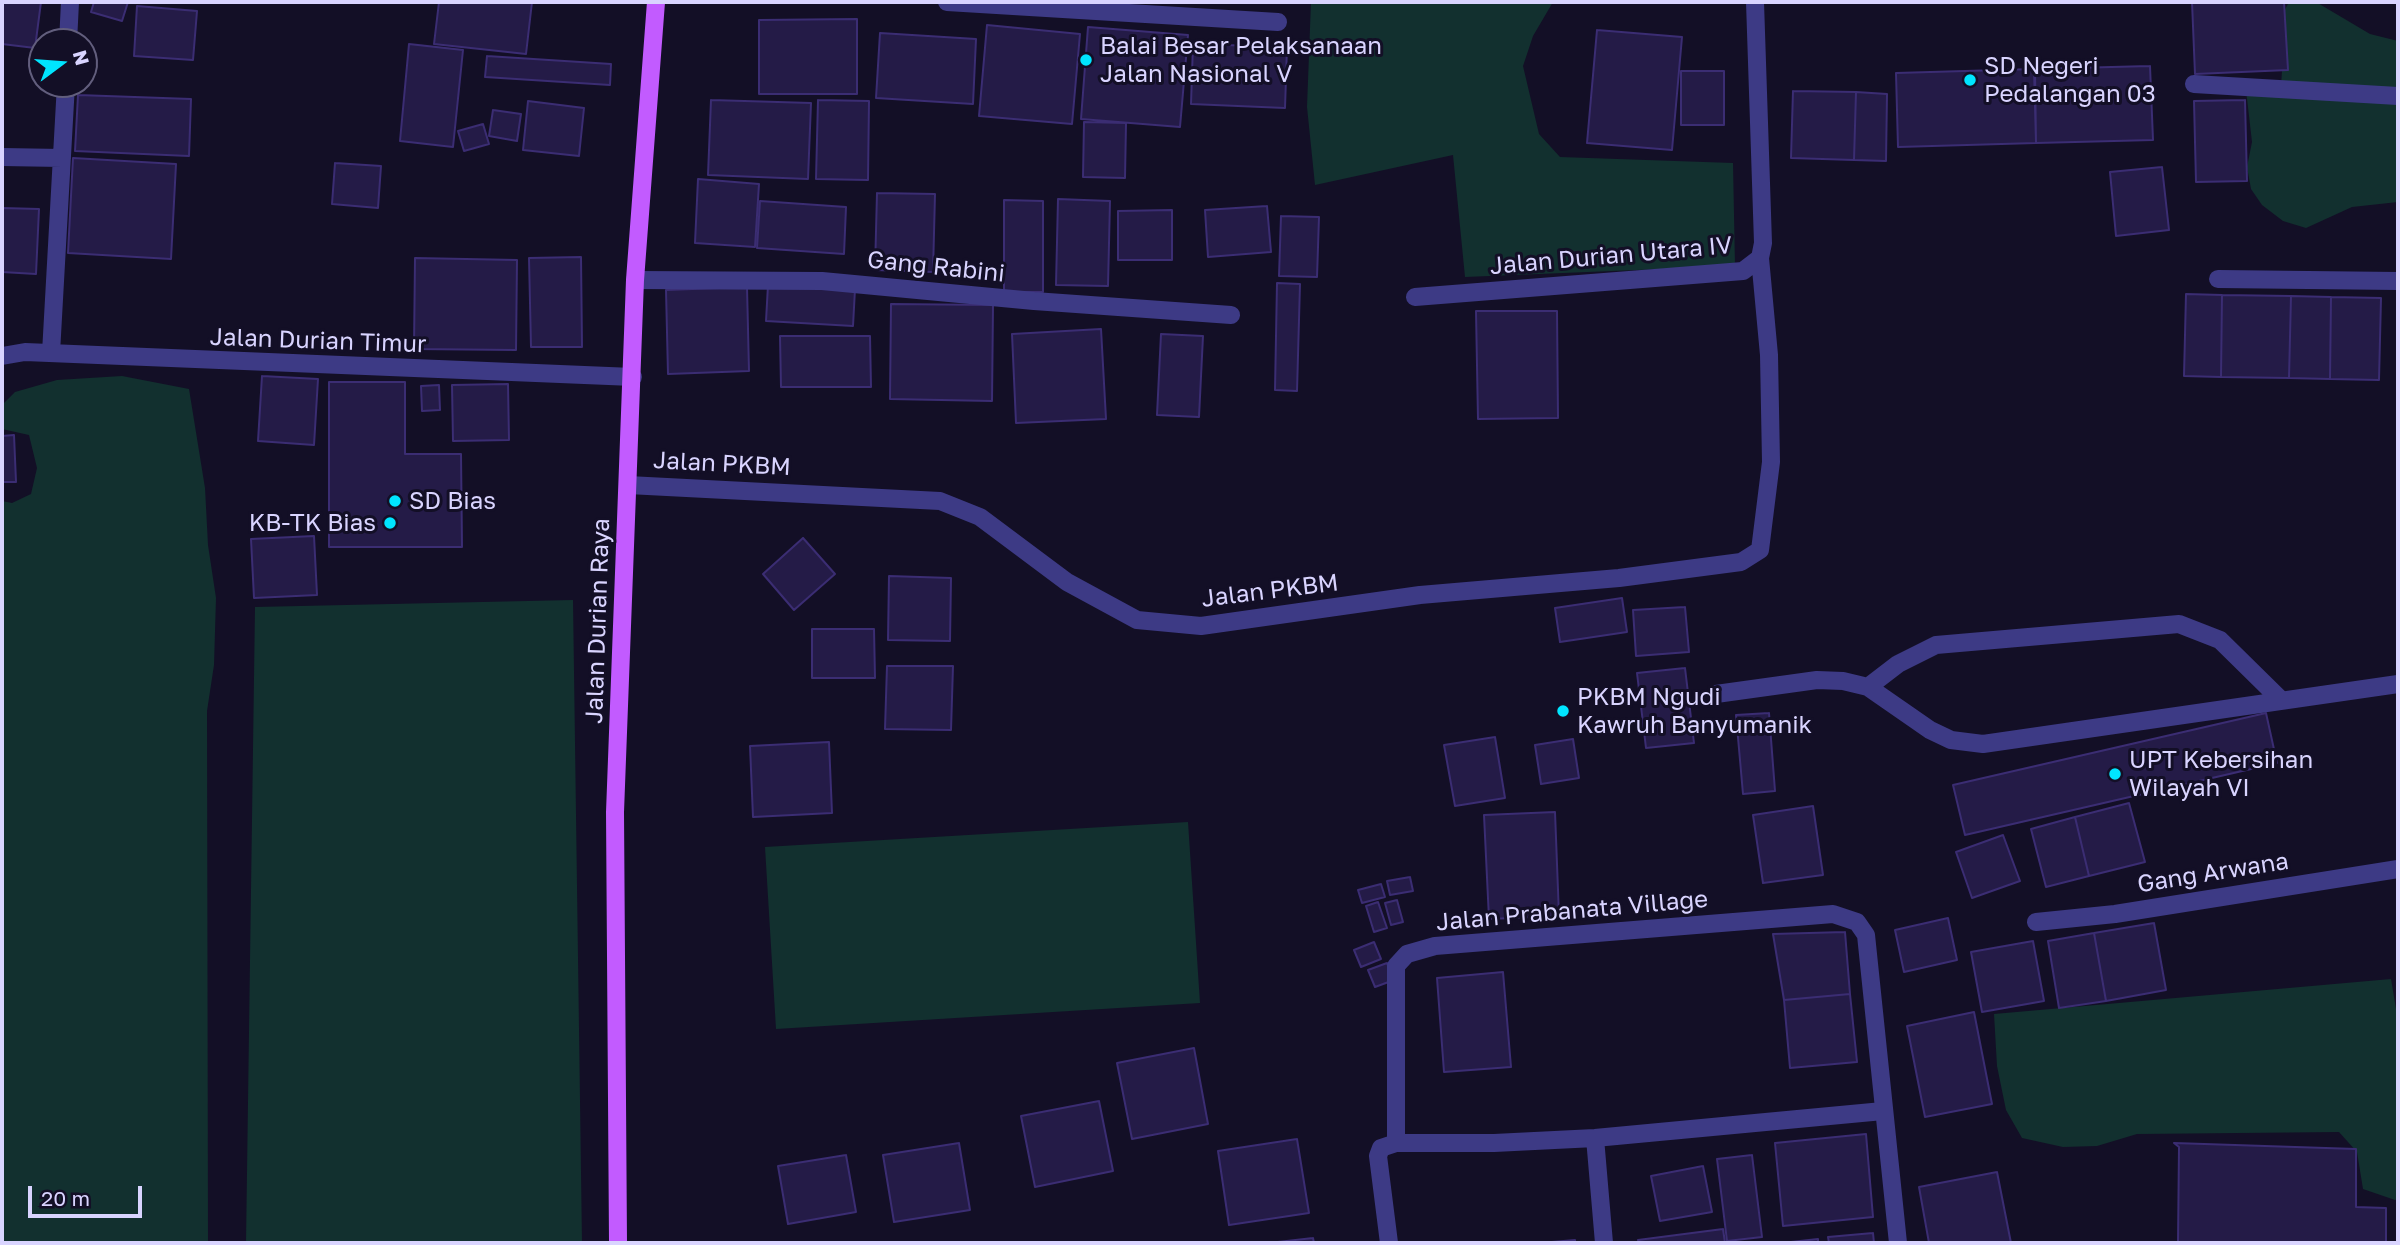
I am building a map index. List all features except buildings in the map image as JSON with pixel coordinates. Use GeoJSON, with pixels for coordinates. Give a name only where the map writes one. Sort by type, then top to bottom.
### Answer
{"type":"FeatureCollection","features":[{"type":"Feature","properties":{"kind":"main road","name":"Jalan Durian Raya"},"geometry":{"type":"LineString","coordinates":[[618,1243],[615,812],[635,279],[656,2]]}},
{"type":"Feature","properties":{"kind":"street"},"geometry":{"type":"LineString","coordinates":[[69,28],[71,2]]}},
{"type":"Feature","properties":{"kind":"street"},"geometry":{"type":"LineString","coordinates":[[947,2],[1278,22]]}},
{"type":"Feature","properties":{"kind":"street","name":"Jalan Durian Utara IV"},"geometry":{"type":"LineString","coordinates":[[1415,297],[1743,271],[1760,258],[1763,243],[1755,2]]}},
{"type":"Feature","properties":{"kind":"street"},"geometry":{"type":"LineString","coordinates":[[2194,84],[2398,96]]}},
{"type":"Feature","properties":{"kind":"street"},"geometry":{"type":"LineString","coordinates":[[51,354],[65,98]]}},
{"type":"Feature","properties":{"kind":"street"},"geometry":{"type":"LineString","coordinates":[[2,157],[62,158]]}},
{"type":"Feature","properties":{"kind":"street","name":"Jalan PKBM"},"geometry":{"type":"LineString","coordinates":[[628,485],[940,501],[980,517],[1067,583],[1137,620],[1201,626],[1420,595],[1619,579],[1741,562],[1760,550],[1771,462],[1769,355],[1760,258]]}},
{"type":"Feature","properties":{"kind":"street","name":"Gang Rabini"},"geometry":{"type":"LineString","coordinates":[[635,279],[822,281],[992,298],[1231,315]]}},
{"type":"Feature","properties":{"kind":"street"},"geometry":{"type":"LineString","coordinates":[[2218,279],[2398,281]]}},
{"type":"Feature","properties":{"kind":"street","name":"Jalan Durian Timur"},"geometry":{"type":"LineString","coordinates":[[2,356],[51,354],[633,377]]}},
{"type":"Feature","properties":{"kind":"street"},"geometry":{"type":"LineString","coordinates":[[1868,687],[1898,664],[1936,645],[2179,624],[2220,640],[2281,701]]}},
{"type":"Feature","properties":{"kind":"street"},"geometry":{"type":"LineString","coordinates":[[1716,694],[1817,680],[1843,681],[1868,687],[1930,730],[1951,740],[1983,744],[2398,684]]}},
{"type":"Feature","properties":{"kind":"street","name":"Gang Arwana"},"geometry":{"type":"LineString","coordinates":[[2036,922],[2115,914],[2398,869]]}},
{"type":"Feature","properties":{"kind":"street","name":"Jalan Prabanata Village"},"geometry":{"type":"LineString","coordinates":[[1396,1143],[1396,966],[1407,954],[1435,946],[1833,914],[1857,922],[1866,934],[1882,1111],[1898,1243]]}},
{"type":"Feature","properties":{"kind":"street"},"geometry":{"type":"LineString","coordinates":[[1389,1243],[1378,1156],[1381,1148],[1396,1143],[1494,1143],[1595,1138],[1882,1111]]}},
{"type":"Feature","properties":{"kind":"street"},"geometry":{"type":"LineString","coordinates":[[1595,1138],[1604,1243]]}},
{"type":"Feature","properties":{"kind":"green space"},"geometry":{"type":"Polygon","coordinates":[[[1311,2],[1553,2],[1533,36],[1523,66],[1539,134],[1560,157],[1733,163],[1735,266],[1465,277],[1453,155],[1315,185],[1307,107],[1311,2]]]}},
{"type":"Feature","properties":{"kind":"green space"},"geometry":{"type":"Polygon","coordinates":[[[2289,2],[2316,2],[2370,34],[2398,41],[2398,202],[2352,207],[2306,228],[2283,221],[2262,205],[2251,189],[2247,167],[2252,142],[2246,90],[2281,86],[2283,56],[2280,19],[2289,2]]]}},
{"type":"Feature","properties":{"kind":"green space"},"geometry":{"type":"Polygon","coordinates":[[[122,376],[189,389],[205,488],[208,545],[216,598],[214,665],[207,711],[208,1243],[2,1243],[2,501],[12,503],[31,494],[37,468],[29,435],[2,429],[2,405],[15,392],[57,380],[122,376]]]}},
{"type":"Feature","properties":{"kind":"green space"},"geometry":{"type":"Polygon","coordinates":[[[573,600],[582,1243],[246,1243],[255,607],[573,600]]]}},
{"type":"Feature","properties":{"kind":"green space"},"geometry":{"type":"Polygon","coordinates":[[[1188,822],[1200,1003],[776,1029],[765,847],[1188,822]]]}},
{"type":"Feature","properties":{"kind":"green space"},"geometry":{"type":"Polygon","coordinates":[[[2391,979],[2398,1021],[2398,1199],[2363,1189],[2357,1152],[2339,1132],[2137,1134],[2097,1146],[2063,1147],[2022,1138],[2006,1110],[1997,1066],[1994,1014],[2391,979]]]}},
{"type":"Feature","properties":{"kind":"place","name":"Balai Besar Pelaksanaan Jalan Nasional V"},"geometry":{"type":"Point","coordinates":[1086,60]}},
{"type":"Feature","properties":{"kind":"place","name":"SD Negeri Pedalangan 03"},"geometry":{"type":"Point","coordinates":[1970,80]}},
{"type":"Feature","properties":{"kind":"place","name":"SD Bias"},"geometry":{"type":"Point","coordinates":[395,501]}},
{"type":"Feature","properties":{"kind":"place","name":"KB-TK Bias"},"geometry":{"type":"Point","coordinates":[390,523]}},
{"type":"Feature","properties":{"kind":"place","name":"PKBM Ngudi Kawruh Banyumanik"},"geometry":{"type":"Point","coordinates":[1563,711]}},
{"type":"Feature","properties":{"kind":"place","name":"UPT Kebersihan Wilayah VI"},"geometry":{"type":"Point","coordinates":[2115,774]}}]}
